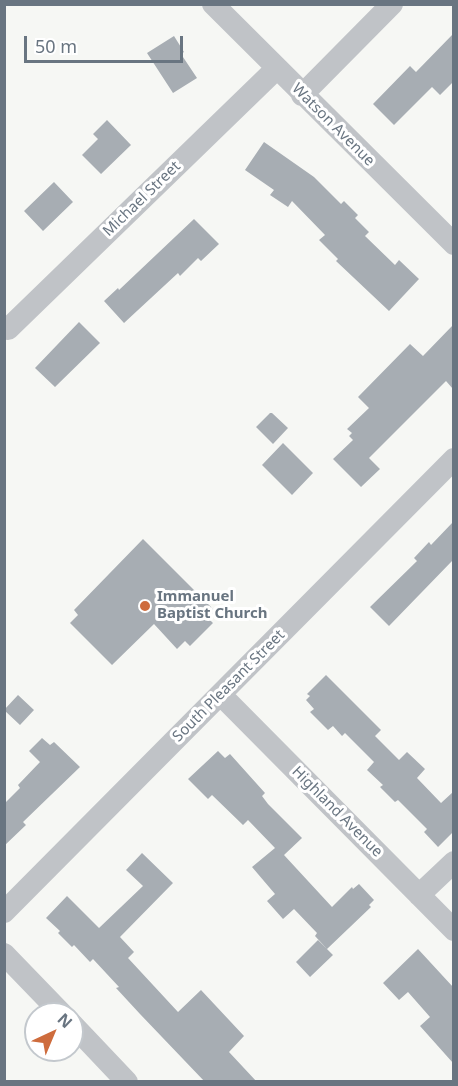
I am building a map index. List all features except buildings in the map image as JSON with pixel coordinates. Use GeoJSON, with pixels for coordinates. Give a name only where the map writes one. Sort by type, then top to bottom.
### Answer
{"type":"FeatureCollection","features":[{"type":"Feature","properties":{"kind":"street","name":"Watson Avenue"},"geometry":{"type":"LineString","coordinates":[[213,4],[453,244]]}},
{"type":"Feature","properties":{"kind":"street"},"geometry":{"type":"LineString","coordinates":[[302,95],[392,4]]}},
{"type":"Feature","properties":{"kind":"street","name":"Michael Street"},"geometry":{"type":"LineString","coordinates":[[8,329],[276,69]]}},
{"type":"Feature","properties":{"kind":"street","name":"South Pleasant Street"},"geometry":{"type":"LineString","coordinates":[[4,912],[453,460]]}},
{"type":"Feature","properties":{"kind":"street","name":"Highland Avenue"},"geometry":{"type":"LineString","coordinates":[[221,695],[453,930]]}},
{"type":"Feature","properties":{"kind":"street"},"geometry":{"type":"LineString","coordinates":[[419,895],[453,862]]}},
{"type":"Feature","properties":{"kind":"street"},"geometry":{"type":"LineString","coordinates":[[4,954],[50,1002]]}},
{"type":"Feature","properties":{"kind":"street"},"geometry":{"type":"LineString","coordinates":[[84,1037],[127,1082]]}},
{"type":"Feature","properties":{"kind":"place","name":"Immanuel Baptist Church"},"geometry":{"type":"Point","coordinates":[145,606]}}]}
